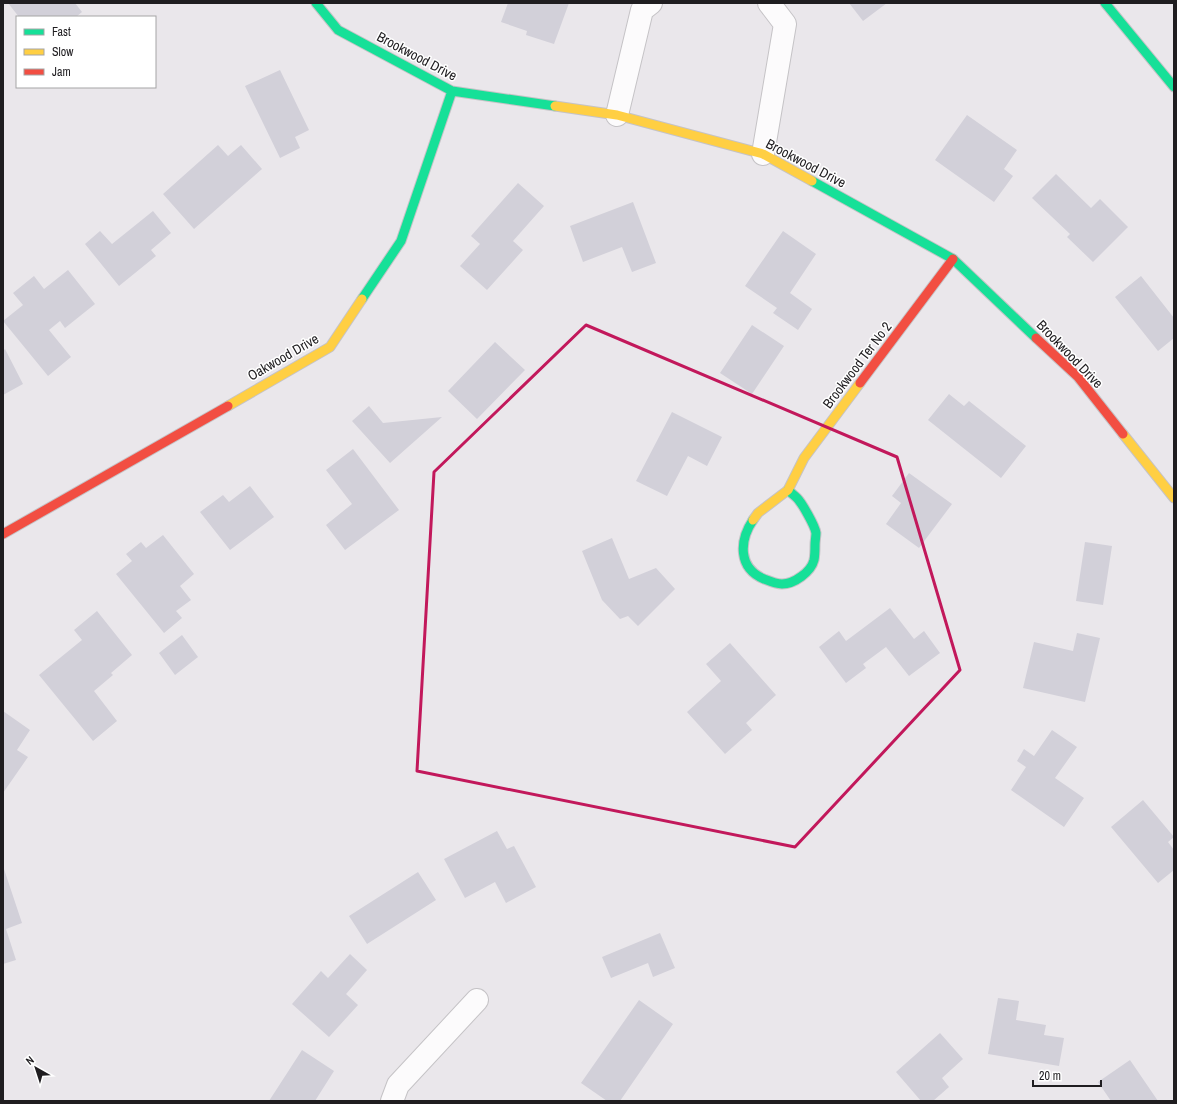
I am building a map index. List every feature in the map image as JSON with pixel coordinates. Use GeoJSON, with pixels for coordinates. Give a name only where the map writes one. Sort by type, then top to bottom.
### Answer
{"type":"FeatureCollection","features":[{"type":"Feature","properties":{"kind":"street","name":"Brookwood Drive"},"geometry":{"type":"LineString","coordinates":[[316,3],[338,30],[452,91],[617,115],[763,154],[953,259],[1078,377],[1174,498]]}},
{"type":"Feature","properties":{"kind":"street"},"geometry":{"type":"LineString","coordinates":[[617,115],[642,10],[651,3]]}},
{"type":"Feature","properties":{"kind":"street"},"geometry":{"type":"LineString","coordinates":[[763,154],[785,24],[769,3]]}},
{"type":"Feature","properties":{"kind":"street"},"geometry":{"type":"LineString","coordinates":[[1105,3],[1174,87]]}},
{"type":"Feature","properties":{"kind":"street","name":"Oakwood Drive"},"geometry":{"type":"LineString","coordinates":[[3,534],[330,346],[401,241],[452,91]]}},
{"type":"Feature","properties":{"kind":"street","name":"Brookwood Ter No 2"},"geometry":{"type":"LineString","coordinates":[[788,490],[798,499],[816,532],[814,561],[809,570],[799,579],[782,584],[770,582],[758,576],[749,568],[743,554],[744,541],[750,525],[758,513],[788,490],[804,458],[953,259]]}},
{"type":"Feature","properties":{"kind":"street"},"geometry":{"type":"LineString","coordinates":[[392,1101],[398,1086],[477,1000]]}},
{"type":"Feature","properties":{"kind":"highlighted area"},"geometry":{"type":"Polygon","coordinates":[[[586,325],[897,457],[960,670],[795,847],[417,771],[434,472],[586,325]]]}},
{"type":"Feature","properties":{"kind":"building"},"geometry":{"type":"Polygon","coordinates":[[[8,3],[75,3],[82,12],[77,16],[18,16],[8,3]]]}},
{"type":"Feature","properties":{"kind":"building"},"geometry":{"type":"Polygon","coordinates":[[[508,3],[569,3],[554,44],[526,35],[527,31],[501,22],[508,3]]]}},
{"type":"Feature","properties":{"kind":"building"},"geometry":{"type":"Polygon","coordinates":[[[849,3],[887,3],[863,21],[849,3]]]}},
{"type":"Feature","properties":{"kind":"building"},"geometry":{"type":"Polygon","coordinates":[[[280,70],[309,130],[295,137],[300,148],[280,158],[245,86],[280,70]]]}},
{"type":"Feature","properties":{"kind":"building"},"geometry":{"type":"Polygon","coordinates":[[[967,115],[1017,150],[1004,169],[1013,176],[994,202],[935,160],[967,115]]]}},
{"type":"Feature","properties":{"kind":"building"},"geometry":{"type":"Polygon","coordinates":[[[218,145],[228,156],[241,145],[262,169],[194,229],[163,194],[218,145]]]}},
{"type":"Feature","properties":{"kind":"building"},"geometry":{"type":"Polygon","coordinates":[[[1056,174],[1091,208],[1100,199],[1128,227],[1093,262],[1067,237],[1070,234],[1032,198],[1056,174]]]}},
{"type":"Feature","properties":{"kind":"building"},"geometry":{"type":"Polygon","coordinates":[[[518,183],[544,206],[513,241],[523,250],[487,290],[460,266],[480,244],[471,236],[518,183]]]}},
{"type":"Feature","properties":{"kind":"building"},"geometry":{"type":"Polygon","coordinates":[[[633,202],[656,263],[632,272],[622,247],[583,262],[570,226],[633,202]]]}},
{"type":"Feature","properties":{"kind":"building"},"geometry":{"type":"Polygon","coordinates":[[[153,211],[171,233],[151,250],[156,256],[119,286],[85,244],[100,231],[112,244],[153,211]]]}},
{"type":"Feature","properties":{"kind":"building"},"geometry":{"type":"Polygon","coordinates":[[[783,231],[816,254],[790,293],[812,309],[798,330],[773,313],[777,308],[745,286],[783,231]]]}},
{"type":"Feature","properties":{"kind":"building"},"geometry":{"type":"Polygon","coordinates":[[[68,270],[95,304],[65,328],[60,321],[49,330],[71,357],[48,376],[3,321],[23,305],[13,293],[34,276],[44,289],[68,270]]]}},
{"type":"Feature","properties":{"kind":"building"},"geometry":{"type":"Polygon","coordinates":[[[1141,276],[1174,318],[1174,338],[1158,351],[1115,297],[1141,276]]]}},
{"type":"Feature","properties":{"kind":"building"},"geometry":{"type":"Polygon","coordinates":[[[752,325],[784,346],[752,394],[720,373],[752,325]]]}},
{"type":"Feature","properties":{"kind":"building"},"geometry":{"type":"Polygon","coordinates":[[[495,342],[525,370],[477,419],[448,391],[495,342]]]}},
{"type":"Feature","properties":{"kind":"building"},"geometry":{"type":"Polygon","coordinates":[[[5,349],[23,384],[3,395],[3,351],[5,349]]]}},
{"type":"Feature","properties":{"kind":"building"},"geometry":{"type":"Polygon","coordinates":[[[949,394],[964,406],[969,401],[1026,446],[1001,478],[928,420],[949,394]]]}},
{"type":"Feature","properties":{"kind":"building"},"geometry":{"type":"Polygon","coordinates":[[[369,406],[383,423],[442,417],[390,463],[352,421],[369,406]]]}},
{"type":"Feature","properties":{"kind":"building"},"geometry":{"type":"Polygon","coordinates":[[[672,412],[722,437],[707,466],[688,456],[667,496],[636,481],[672,412]]]}},
{"type":"Feature","properties":{"kind":"building"},"geometry":{"type":"Polygon","coordinates":[[[353,449],[399,510],[345,550],[326,525],[352,504],[326,470],[353,449]]]}},
{"type":"Feature","properties":{"kind":"building"},"geometry":{"type":"Polygon","coordinates":[[[909,473],[952,504],[919,548],[886,524],[901,503],[892,496],[909,473]]]}},
{"type":"Feature","properties":{"kind":"building"},"geometry":{"type":"Polygon","coordinates":[[[250,486],[274,517],[230,550],[200,512],[223,495],[229,502],[250,486]]]}},
{"type":"Feature","properties":{"kind":"building"},"geometry":{"type":"Polygon","coordinates":[[[163,535],[194,574],[180,586],[191,600],[176,611],[182,618],[164,633],[116,574],[132,561],[126,554],[141,542],[146,548],[163,535]]]}},
{"type":"Feature","properties":{"kind":"building"},"geometry":{"type":"Polygon","coordinates":[[[612,538],[629,579],[656,568],[675,589],[638,626],[628,616],[620,619],[602,600],[582,551],[612,538]]]}},
{"type":"Feature","properties":{"kind":"building"},"geometry":{"type":"Polygon","coordinates":[[[1085,542],[1112,546],[1103,605],[1076,601],[1085,542]]]}},
{"type":"Feature","properties":{"kind":"building"},"geometry":{"type":"Polygon","coordinates":[[[890,608],[914,639],[924,631],[940,653],[909,676],[886,647],[863,664],[866,668],[846,683],[819,647],[839,631],[846,641],[890,608]]]}},
{"type":"Feature","properties":{"kind":"building"},"geometry":{"type":"Polygon","coordinates":[[[97,611],[132,655],[111,673],[113,675],[94,691],[117,721],[93,741],[39,675],[82,640],[74,630],[97,611]]]}},
{"type":"Feature","properties":{"kind":"building"},"geometry":{"type":"Polygon","coordinates":[[[1077,633],[1100,638],[1085,702],[1023,688],[1034,642],[1073,651],[1077,633]]]}},
{"type":"Feature","properties":{"kind":"building"},"geometry":{"type":"Polygon","coordinates":[[[182,635],[198,657],[175,675],[159,653],[182,635]]]}},
{"type":"Feature","properties":{"kind":"building"},"geometry":{"type":"Polygon","coordinates":[[[730,643],[776,695],[746,723],[752,730],[725,754],[687,712],[721,681],[706,664],[730,643]]]}},
{"type":"Feature","properties":{"kind":"building"},"geometry":{"type":"Polygon","coordinates":[[[3,711],[30,730],[17,750],[28,757],[3,793],[3,711]]]}},
{"type":"Feature","properties":{"kind":"building"},"geometry":{"type":"Polygon","coordinates":[[[1052,730],[1077,747],[1055,778],[1084,798],[1064,827],[1011,790],[1026,767],[1017,761],[1024,749],[1034,756],[1052,730]]]}},
{"type":"Feature","properties":{"kind":"building"},"geometry":{"type":"Polygon","coordinates":[[[1143,800],[1174,837],[1168,842],[1174,850],[1174,870],[1158,883],[1111,827],[1143,800]]]}},
{"type":"Feature","properties":{"kind":"building"},"geometry":{"type":"Polygon","coordinates":[[[497,831],[507,849],[514,846],[536,887],[506,903],[495,882],[465,898],[444,859],[497,831]]]}},
{"type":"Feature","properties":{"kind":"building"},"geometry":{"type":"Polygon","coordinates":[[[3,866],[22,923],[6,929],[16,960],[3,964],[3,866]]]}},
{"type":"Feature","properties":{"kind":"building"},"geometry":{"type":"Polygon","coordinates":[[[418,872],[436,900],[367,944],[349,916],[418,872]]]}},
{"type":"Feature","properties":{"kind":"building"},"geometry":{"type":"Polygon","coordinates":[[[660,933],[675,968],[653,977],[648,963],[611,978],[602,957],[660,933]]]}},
{"type":"Feature","properties":{"kind":"building"},"geometry":{"type":"Polygon","coordinates":[[[350,954],[367,970],[346,994],[358,1005],[329,1037],[292,1004],[321,971],[328,978],[350,954]]]}},
{"type":"Feature","properties":{"kind":"building"},"geometry":{"type":"Polygon","coordinates":[[[998,998],[1019,1001],[1016,1020],[1046,1025],[1044,1035],[1064,1038],[1059,1066],[988,1054],[998,998]]]}},
{"type":"Feature","properties":{"kind":"building"},"geometry":{"type":"Polygon","coordinates":[[[639,1000],[673,1024],[620,1101],[607,1101],[581,1083],[639,1000]]]}},
{"type":"Feature","properties":{"kind":"building"},"geometry":{"type":"Polygon","coordinates":[[[940,1033],[963,1059],[942,1078],[949,1087],[933,1101],[921,1101],[896,1072],[940,1033]]]}},
{"type":"Feature","properties":{"kind":"building"},"geometry":{"type":"Polygon","coordinates":[[[302,1050],[334,1071],[315,1101],[269,1101],[302,1050]]]}},
{"type":"Feature","properties":{"kind":"building"},"geometry":{"type":"Polygon","coordinates":[[[1130,1060],[1158,1101],[1111,1101],[1098,1082],[1130,1060]]]}},
{"type":"Feature","properties":{"kind":"traffic: fast"},"geometry":{"type":"LineString","coordinates":[[316,3],[338,30],[452,91],[555,106]]}},
{"type":"Feature","properties":{"kind":"traffic: fast"},"geometry":{"type":"LineString","coordinates":[[1105,3],[1174,87]]}},
{"type":"Feature","properties":{"kind":"traffic: fast"},"geometry":{"type":"LineString","coordinates":[[362,299],[401,241],[452,91]]}},
{"type":"Feature","properties":{"kind":"traffic: fast"},"geometry":{"type":"LineString","coordinates":[[812,181],[953,259],[1036,338]]}},
{"type":"Feature","properties":{"kind":"traffic: fast"},"geometry":{"type":"LineString","coordinates":[[753,520],[748,528],[743,545],[745,561],[749,568],[755,574],[764,579],[780,584],[797,580],[806,573],[814,560],[816,533],[811,520],[802,505],[788,490]]}},
{"type":"Feature","properties":{"kind":"traffic: slow"},"geometry":{"type":"LineString","coordinates":[[555,106],[617,115],[763,154],[812,181]]}},
{"type":"Feature","properties":{"kind":"traffic: slow"},"geometry":{"type":"LineString","coordinates":[[228,406],[330,347],[362,299]]}},
{"type":"Feature","properties":{"kind":"traffic: slow"},"geometry":{"type":"LineString","coordinates":[[753,520],[758,513],[788,490],[804,458],[860,383]]}},
{"type":"Feature","properties":{"kind":"traffic: slow"},"geometry":{"type":"LineString","coordinates":[[1123,434],[1174,498]]}},
{"type":"Feature","properties":{"kind":"traffic: jam"},"geometry":{"type":"LineString","coordinates":[[860,383],[953,259]]}},
{"type":"Feature","properties":{"kind":"traffic: jam"},"geometry":{"type":"LineString","coordinates":[[1036,338],[1078,377],[1123,434]]}},
{"type":"Feature","properties":{"kind":"traffic: jam"},"geometry":{"type":"LineString","coordinates":[[3,534],[228,406]]}}]}
